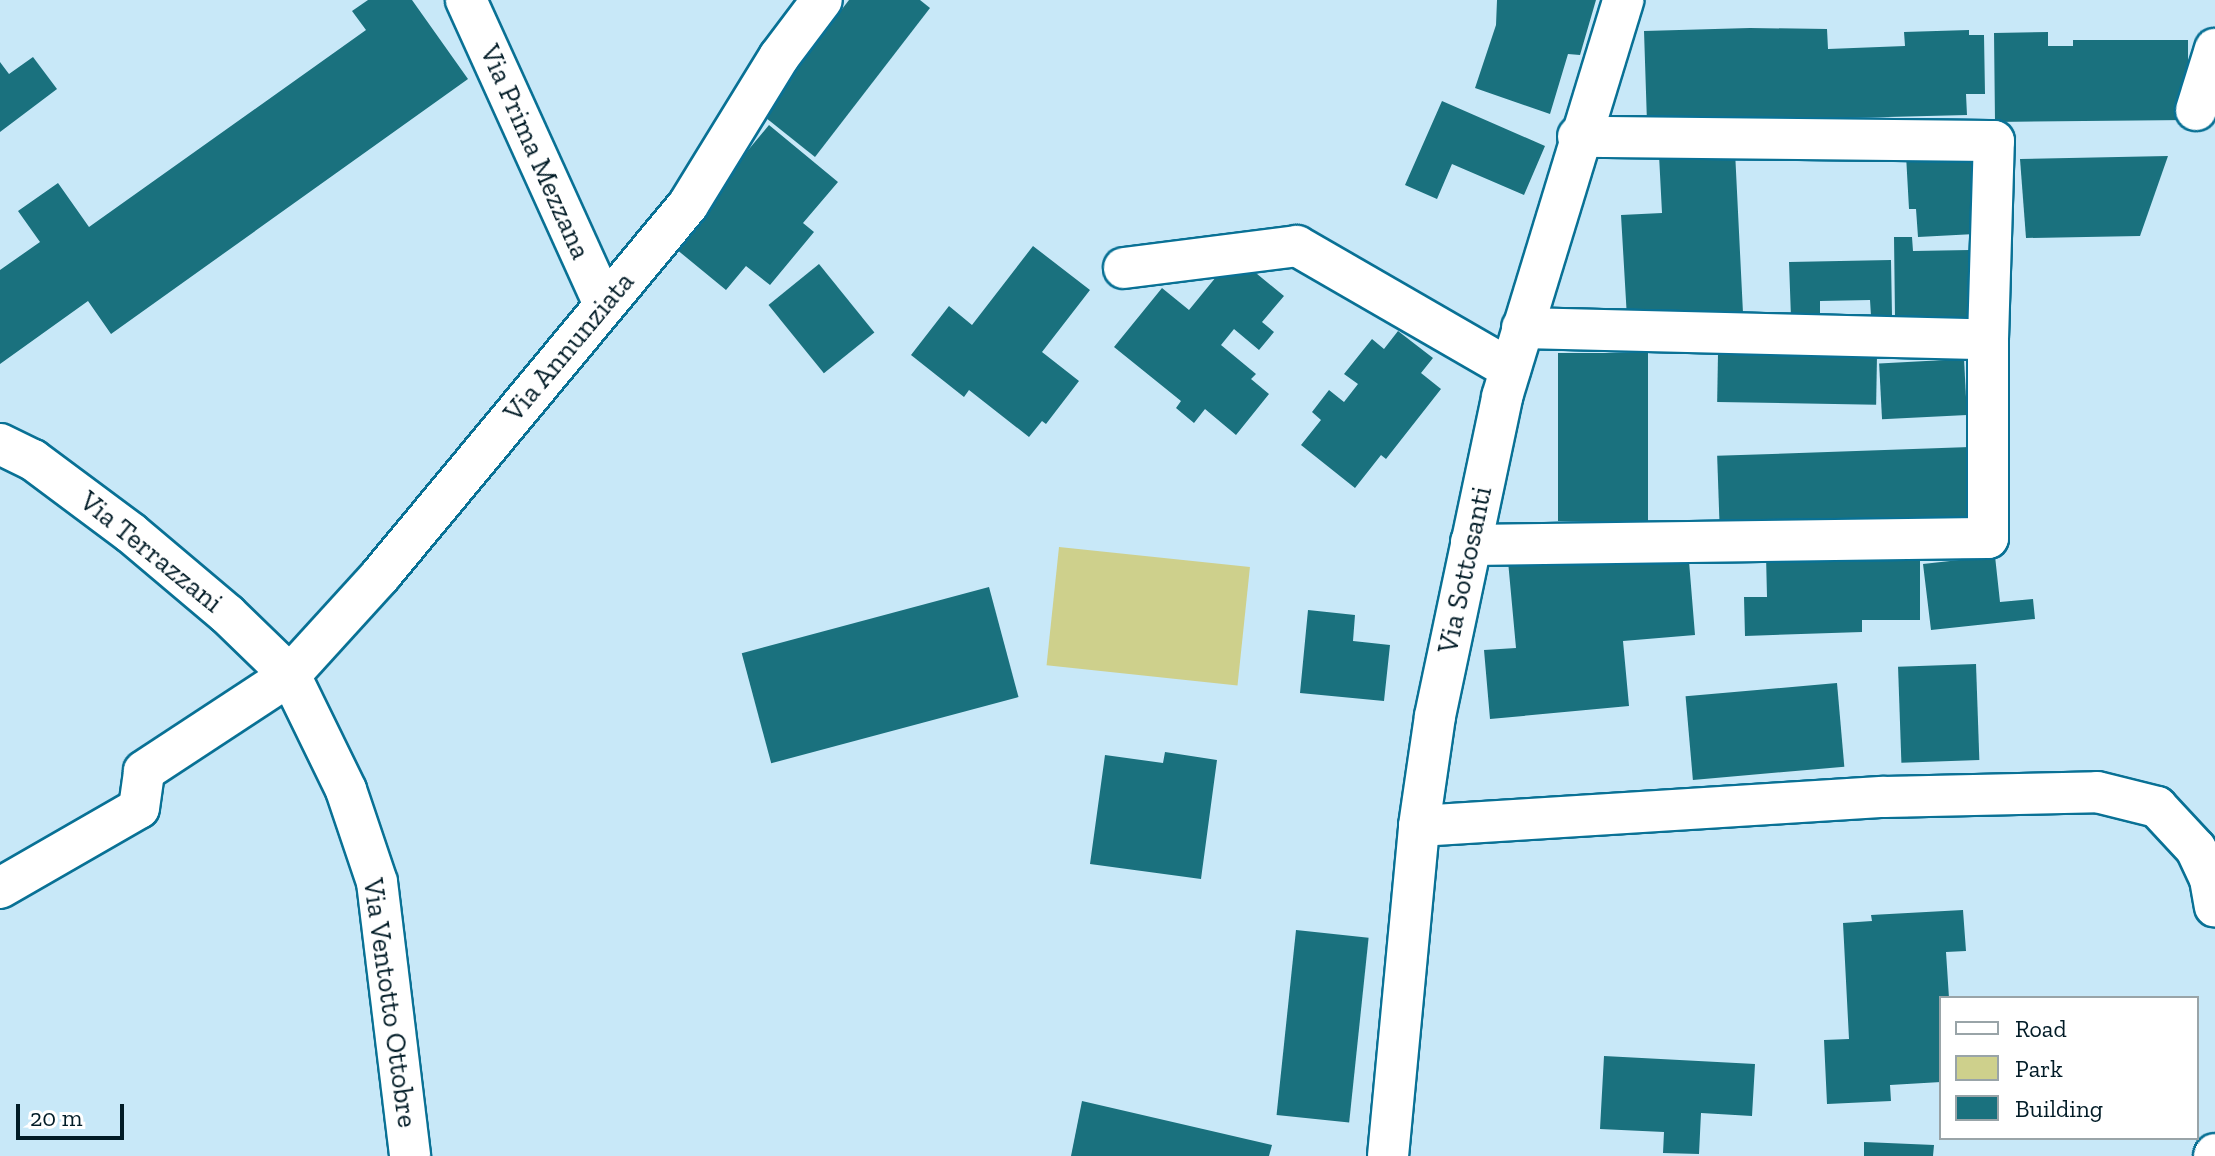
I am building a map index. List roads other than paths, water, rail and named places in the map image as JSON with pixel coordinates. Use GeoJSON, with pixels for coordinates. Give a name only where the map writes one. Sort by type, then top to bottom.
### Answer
{"type":"FeatureCollection","features":[{"type":"Feature","properties":{"kind":"street","name":"Via Prima Mezzana"},"geometry":{"type":"LineString","coordinates":[[466,0],[604,304]]}},
{"type":"Feature","properties":{"kind":"street","name":"Via Annunziata"},"geometry":{"type":"LineString","coordinates":[[0,888],[139,808],[144,771],[290,675],[380,576],[688,205],[779,57],[822,0]]}},
{"type":"Feature","properties":{"kind":"street","name":"Via Sottosanti"},"geometry":{"type":"LineString","coordinates":[[1388,1156],[1419,826],[1435,716],[1510,369],[1578,137],[1623,0]]}},
{"type":"Feature","properties":{"kind":"street"},"geometry":{"type":"LineString","coordinates":[[2196,110],[2215,49]]}},
{"type":"Feature","properties":{"kind":"street"},"geometry":{"type":"LineString","coordinates":[[1471,542],[1471,545],[1988,538],[1988,339],[1994,141],[1578,137]]}},
{"type":"Feature","properties":{"kind":"street"},"geometry":{"type":"LineString","coordinates":[[1124,268],[1297,246],[1510,369]]}},
{"type":"Feature","properties":{"kind":"street"},"geometry":{"type":"LineString","coordinates":[[1522,328],[1988,339]]}},
{"type":"Feature","properties":{"kind":"street","name":"Via Terrazzani"},"geometry":{"type":"LineString","coordinates":[[0,444],[33,460],[131,533],[227,614],[290,675]]}},
{"type":"Feature","properties":{"kind":"street","name":"Via Ventotto Ottobre"},"geometry":{"type":"LineString","coordinates":[[290,675],[346,790],[377,882],[410,1156]]}},
{"type":"Feature","properties":{"kind":"street"},"geometry":{"type":"LineString","coordinates":[[1419,826],[1884,797],[2097,792],[2157,807],[2196,849],[2210,879],[2215,907]]}}]}
